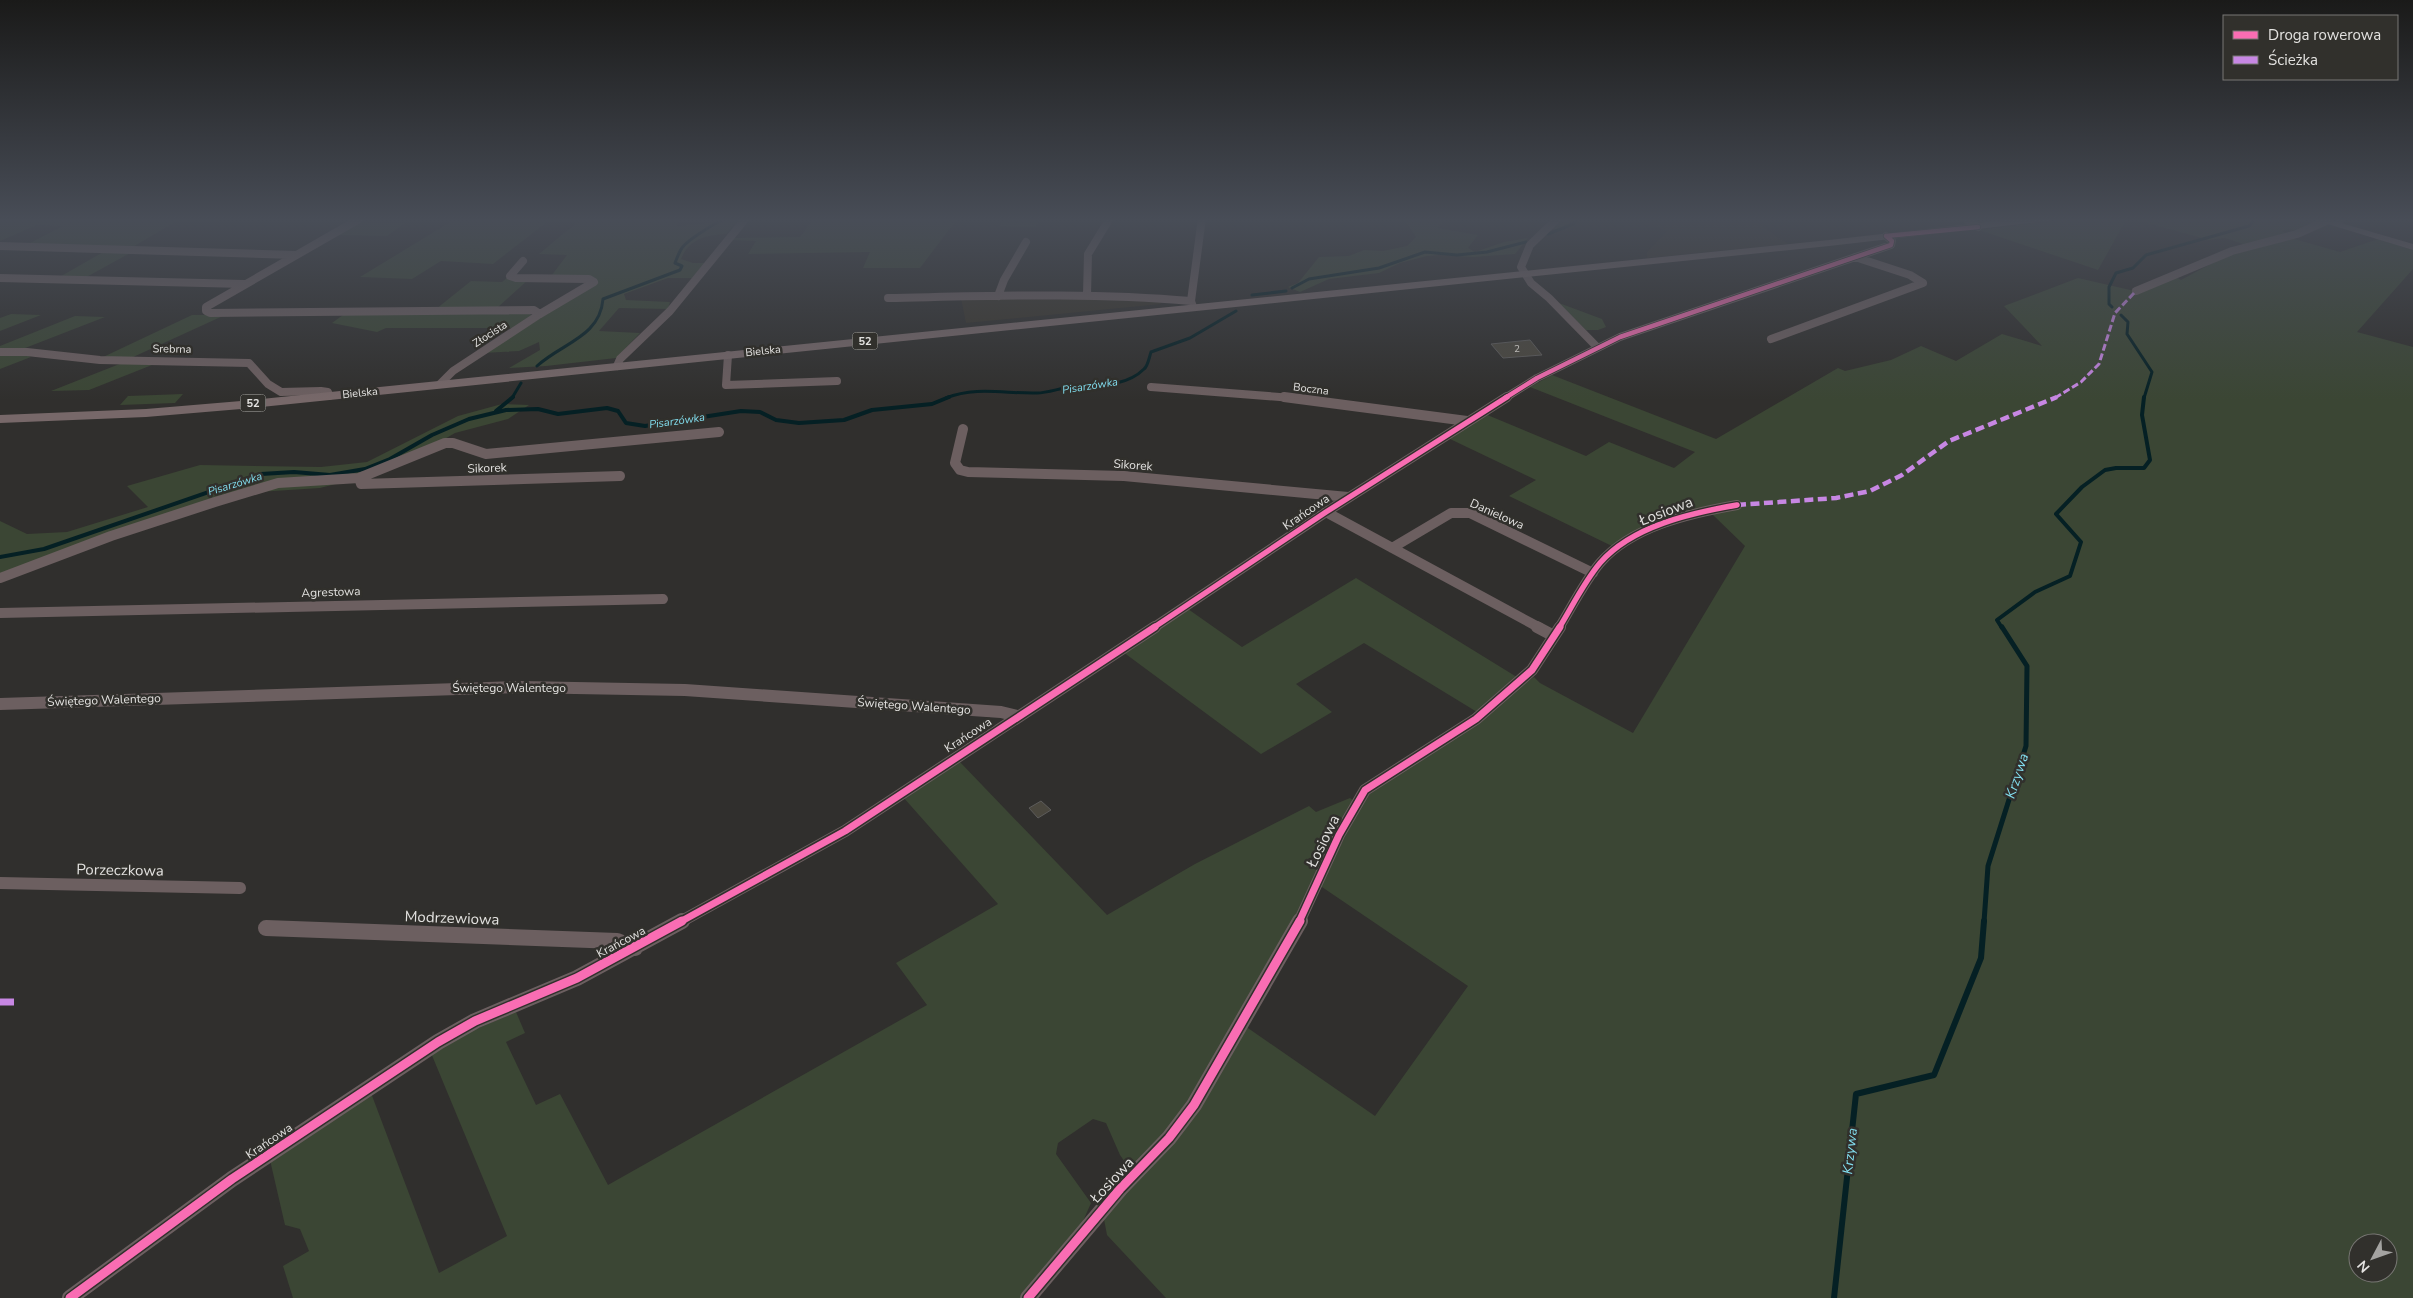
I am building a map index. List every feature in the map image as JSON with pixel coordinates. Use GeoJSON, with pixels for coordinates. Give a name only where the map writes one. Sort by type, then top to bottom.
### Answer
{"type":"FeatureCollection","features":[{"type":"Feature","properties":{"kind":"main road","name":"Bielska"},"geometry":{"type":"LineString","coordinates":[[0,419],[170,411],[329,396],[728,355],[1192,304],[1475,279]]}},
{"type":"Feature","properties":{"kind":"street"},"geometry":{"type":"LineString","coordinates":[[24,279],[246,284]]}},
{"type":"Feature","properties":{"kind":"street"},"geometry":{"type":"LineString","coordinates":[[256,279],[206,307],[206,311],[210,313],[534,310],[540,314]]}},
{"type":"Feature","properties":{"kind":"street","name":"Złocista"},"geometry":{"type":"LineString","coordinates":[[440,384],[453,371],[540,314],[594,282],[589,279],[558,279]]}},
{"type":"Feature","properties":{"kind":"street"},"geometry":{"type":"LineString","coordinates":[[617,366],[620,359],[670,312],[697,279]]}},
{"type":"Feature","properties":{"kind":"street"},"geometry":{"type":"LineString","coordinates":[[998,296],[1005,279]]}},
{"type":"Feature","properties":{"kind":"street"},"geometry":{"type":"LineString","coordinates":[[1086,295],[1087,279]]}},
{"type":"Feature","properties":{"kind":"street"},"geometry":{"type":"LineString","coordinates":[[888,298],[1086,295],[1136,296],[1192,304],[1195,279]]}},
{"type":"Feature","properties":{"kind":"street"},"geometry":{"type":"LineString","coordinates":[[1528,279],[1530,283],[1549,298],[1589,341],[1597,347]]}},
{"type":"Feature","properties":{"kind":"street","name":"Krańcowa"},"geometry":{"type":"LineString","coordinates":[[70,1298],[232,1179],[438,1042],[474,1021],[537,997],[635,948],[845,831],[1348,497],[1537,378],[1597,347],[1792,279]]}},
{"type":"Feature","properties":{"kind":"street"},"geometry":{"type":"LineString","coordinates":[[1771,339],[1923,283],[1916,279]]}},
{"type":"Feature","properties":{"kind":"street"},"geometry":{"type":"LineString","coordinates":[[2136,291],[2166,279]]}},
{"type":"Feature","properties":{"kind":"street","name":"Srebrna"},"geometry":{"type":"LineString","coordinates":[[0,352],[27,352],[100,360],[249,363],[268,383],[281,391],[320,390],[328,392],[329,396]]}},
{"type":"Feature","properties":{"kind":"street"},"geometry":{"type":"LineString","coordinates":[[728,355],[726,385],[837,381]]}},
{"type":"Feature","properties":{"kind":"street","name":"Boczna"},"geometry":{"type":"LineString","coordinates":[[1151,387],[1283,397],[1467,421]]}},
{"type":"Feature","properties":{"kind":"street","name":"Sikorek"},"geometry":{"type":"LineString","coordinates":[[963,429],[955,463],[960,470],[968,472],[1124,476],[1348,497]]}},
{"type":"Feature","properties":{"kind":"street"},"geometry":{"type":"LineString","coordinates":[[0,578],[111,536],[278,483],[359,478],[444,443],[452,443],[486,454],[719,432]]}},
{"type":"Feature","properties":{"kind":"street","name":"Sikorek"},"geometry":{"type":"LineString","coordinates":[[359,478],[362,484],[620,476]]}},
{"type":"Feature","properties":{"kind":"street","name":"Łosiowa"},"geometry":{"type":"LineString","coordinates":[[1028,1298],[1120,1189],[1169,1138],[1194,1105],[1302,917],[1339,835],[1366,790],[1476,719],[1532,670],[1593,573],[1610,553],[1635,537],[1712,508],[1737,505]]}},
{"type":"Feature","properties":{"kind":"street"},"geometry":{"type":"LineString","coordinates":[[1326,512],[1554,636]]}},
{"type":"Feature","properties":{"kind":"street","name":"Danielowa"},"geometry":{"type":"LineString","coordinates":[[1392,548],[1451,512],[1463,512],[1593,573]]}},
{"type":"Feature","properties":{"kind":"street","name":"Agrestowa"},"geometry":{"type":"LineString","coordinates":[[0,613],[663,598]]}},
{"type":"Feature","properties":{"kind":"street","name":"Świętego Walentego"},"geometry":{"type":"LineString","coordinates":[[0,704],[320,692],[520,687],[685,690],[1001,712],[1017,716]]}},
{"type":"Feature","properties":{"kind":"street","name":"Porzeczkowa"},"geometry":{"type":"LineString","coordinates":[[0,883],[240,888]]}},
{"type":"Feature","properties":{"kind":"street","name":"Modrzewiowa"},"geometry":{"type":"LineString","coordinates":[[266,928],[617,941],[635,948]]}},
{"type":"Feature","properties":{"kind":"shaded area"},"geometry":{"type":"Polygon","coordinates":[[[961,298],[1127,298],[1159,300],[1161,304],[966,323],[961,298]]]}},
{"type":"Feature","properties":{"kind":"green space"},"geometry":{"type":"Polygon","coordinates":[[[57,279],[84,279],[81,280],[57,279]]]}},
{"type":"Feature","properties":{"kind":"green space"},"geometry":{"type":"Polygon","coordinates":[[[506,279],[528,280],[497,308],[436,309],[471,281],[502,282],[506,279]]]}},
{"type":"Feature","properties":{"kind":"green space"},"geometry":{"type":"Polygon","coordinates":[[[592,279],[666,279],[624,294],[626,300],[670,302],[668,309],[619,308],[599,331],[640,333],[616,358],[509,368],[540,350],[539,342],[519,351],[483,353],[595,285],[598,281],[592,279]]]}},
{"type":"Feature","properties":{"kind":"green space"},"geometry":{"type":"Polygon","coordinates":[[[1302,279],[1333,279],[1300,292],[1288,287],[1298,283],[1302,279]]]}},
{"type":"Feature","properties":{"kind":"green space"},"geometry":{"type":"Polygon","coordinates":[[[2076,279],[2139,292],[2172,279],[2404,279],[2357,332],[2413,347],[2413,1298],[1166,1298],[1107,1235],[1103,1214],[1245,1026],[1375,1116],[1468,986],[1319,885],[1368,794],[1534,677],[1540,683],[1633,733],[1745,546],[1712,514],[1706,512],[1614,547],[1509,496],[1536,480],[1448,438],[1485,414],[1586,456],[1609,442],[1674,468],[1695,452],[1530,387],[1552,375],[1716,439],[1838,368],[1845,371],[1891,360],[1921,346],[1956,361],[2002,334],[2042,346],[2004,306],[2076,279]]]}},
{"type":"Feature","properties":{"kind":"green space"},"geometry":{"type":"Polygon","coordinates":[[[1559,303],[1602,319],[1606,327],[1598,330],[1586,330],[1559,303]]]}},
{"type":"Feature","properties":{"kind":"green space"},"geometry":{"type":"Polygon","coordinates":[[[347,312],[528,312],[532,316],[518,328],[386,328],[377,332],[332,323],[347,312]]]}},
{"type":"Feature","properties":{"kind":"green space"},"geometry":{"type":"Polygon","coordinates":[[[11,314],[41,315],[0,331],[0,318],[11,314]]]}},
{"type":"Feature","properties":{"kind":"green space"},"geometry":{"type":"Polygon","coordinates":[[[192,315],[225,315],[131,358],[101,358],[192,315]]]}},
{"type":"Feature","properties":{"kind":"green space"},"geometry":{"type":"Polygon","coordinates":[[[75,316],[105,317],[20,350],[0,351],[0,346],[75,316]]]}},
{"type":"Feature","properties":{"kind":"green space"},"geometry":{"type":"Polygon","coordinates":[[[22,354],[31,357],[0,369],[0,355],[22,354]]]}},
{"type":"Feature","properties":{"kind":"green space"},"geometry":{"type":"Polygon","coordinates":[[[122,363],[157,363],[89,390],[51,391],[122,363]]]}},
{"type":"Feature","properties":{"kind":"green space"},"geometry":{"type":"Polygon","coordinates":[[[183,394],[175,403],[120,405],[128,396],[183,394]]]}},
{"type":"Feature","properties":{"kind":"green space"},"geometry":{"type":"Polygon","coordinates":[[[502,404],[529,405],[508,419],[455,433],[391,470],[320,488],[227,494],[0,578],[0,521],[27,534],[67,532],[148,507],[127,486],[200,465],[321,467],[367,462],[458,416],[502,404]]]}},
{"type":"Feature","properties":{"kind":"green space"},"geometry":{"type":"Polygon","coordinates":[[[1356,578],[1520,679],[1477,712],[1364,643],[1296,684],[1332,712],[1261,754],[1123,652],[1188,609],[1242,647],[1356,578]]]}},
{"type":"Feature","properties":{"kind":"green space"},"geometry":{"type":"Polygon","coordinates":[[[959,761],[1107,915],[1195,864],[1309,806],[1316,812],[1350,798],[1354,801],[1296,915],[1191,1102],[1132,1172],[1120,1155],[1106,1123],[1093,1119],[1058,1143],[1056,1154],[1091,1203],[1080,1228],[1020,1298],[293,1298],[283,1266],[309,1251],[300,1229],[285,1225],[270,1160],[371,1093],[439,1273],[507,1236],[431,1053],[453,1039],[516,1012],[525,1033],[506,1042],[536,1105],[560,1094],[608,1185],[927,1005],[896,963],[998,904],[903,797],[959,761]]]}},
{"type":"Feature","properties":{"kind":"building"},"geometry":{"type":"Polygon","coordinates":[[[1530,340],[1542,355],[1503,358],[1491,344],[1530,340]]]}},
{"type":"Feature","properties":{"kind":"building"},"geometry":{"type":"Polygon","coordinates":[[[1041,801],[1051,810],[1038,818],[1029,808],[1041,801]]]}},
{"type":"Feature","properties":{"kind":"waterway"},"geometry":{"type":"LineString","coordinates":[[537,366],[587,331],[595,322],[603,299],[657,279]]}},
{"type":"Feature","properties":{"kind":"waterway","name":"Pisarzówka"},"geometry":{"type":"LineString","coordinates":[[1292,288],[1312,279]]}},
{"type":"Feature","properties":{"kind":"waterway","name":"Krzywa"},"geometry":{"type":"LineString","coordinates":[[2112,307],[2109,304],[2109,287],[2113,279]]}},
{"type":"Feature","properties":{"kind":"waterway","name":"Pisarzówka"},"geometry":{"type":"LineString","coordinates":[[1252,295],[1286,291]]}},
{"type":"Feature","properties":{"kind":"waterway","name":"Pisarzówka"},"geometry":{"type":"LineString","coordinates":[[946,398],[957,394],[980,391],[1041,393],[1067,388],[1119,383],[1128,380],[1144,369],[1151,352],[1190,338],[1236,311]]}},
{"type":"Feature","properties":{"kind":"waterway","name":"Krzywa"},"geometry":{"type":"LineString","coordinates":[[2121,315],[2128,322],[2127,334],[2152,372],[2144,398]]}},
{"type":"Feature","properties":{"kind":"waterway"},"geometry":{"type":"LineString","coordinates":[[512,398],[521,383]]}},
{"type":"Feature","properties":{"kind":"waterway","name":"Pisarzówka"},"geometry":{"type":"LineString","coordinates":[[0,557],[44,549],[261,474],[294,472],[330,475],[365,469],[390,459],[432,435],[469,419],[506,410],[538,409],[558,414],[607,408],[618,411],[626,423],[645,426],[741,411],[760,412],[776,420],[799,423],[844,420],[872,410],[932,404],[949,397]]}},
{"type":"Feature","properties":{"kind":"waterway","name":"Krzywa"},"geometry":{"type":"LineString","coordinates":[[2002,628],[1997,620],[2035,592],[2070,576],[2081,542],[2056,514],[2082,487],[2105,470],[2144,468],[2150,460],[2142,415],[2144,397]]}},
{"type":"Feature","properties":{"kind":"waterway"},"geometry":{"type":"LineString","coordinates":[[496,411],[512,398]]}},
{"type":"Feature","properties":{"kind":"waterway","name":"Krzywa"},"geometry":{"type":"LineString","coordinates":[[1984,922],[1988,866],[2026,746],[2027,666],[2002,627]]}},
{"type":"Feature","properties":{"kind":"waterway","name":"Krzywa"},"geometry":{"type":"LineString","coordinates":[[1834,1298],[1856,1094],[1934,1075],[1981,958],[1984,921]]}},
{"type":"Feature","properties":{"kind":"marked path"},"geometry":{"type":"LineString","coordinates":[[1737,505],[1836,498],[1870,491],[1902,475],[1949,441],[2051,401],[2081,382],[2099,364],[2115,313],[2136,291]]}},
{"type":"Feature","properties":{"kind":"marked path"},"geometry":{"type":"LineString","coordinates":[[0,1002],[17,1002]]}},
{"type":"Feature","properties":{"kind":"cycle path"},"geometry":{"type":"LineString","coordinates":[[70,1298],[232,1179],[438,1042],[475,1021],[577,978],[801,857],[845,831],[1216,587],[1326,512],[1537,378],[1620,337],[1792,279]]}},
{"type":"Feature","properties":{"kind":"cycle path"},"geometry":{"type":"LineString","coordinates":[[1028,1298],[1120,1189],[1169,1138],[1194,1105],[1302,917],[1339,835],[1365,790],[1476,719],[1532,670],[1592,574],[1613,550],[1646,531],[1684,517],[1737,505]]}}]}
